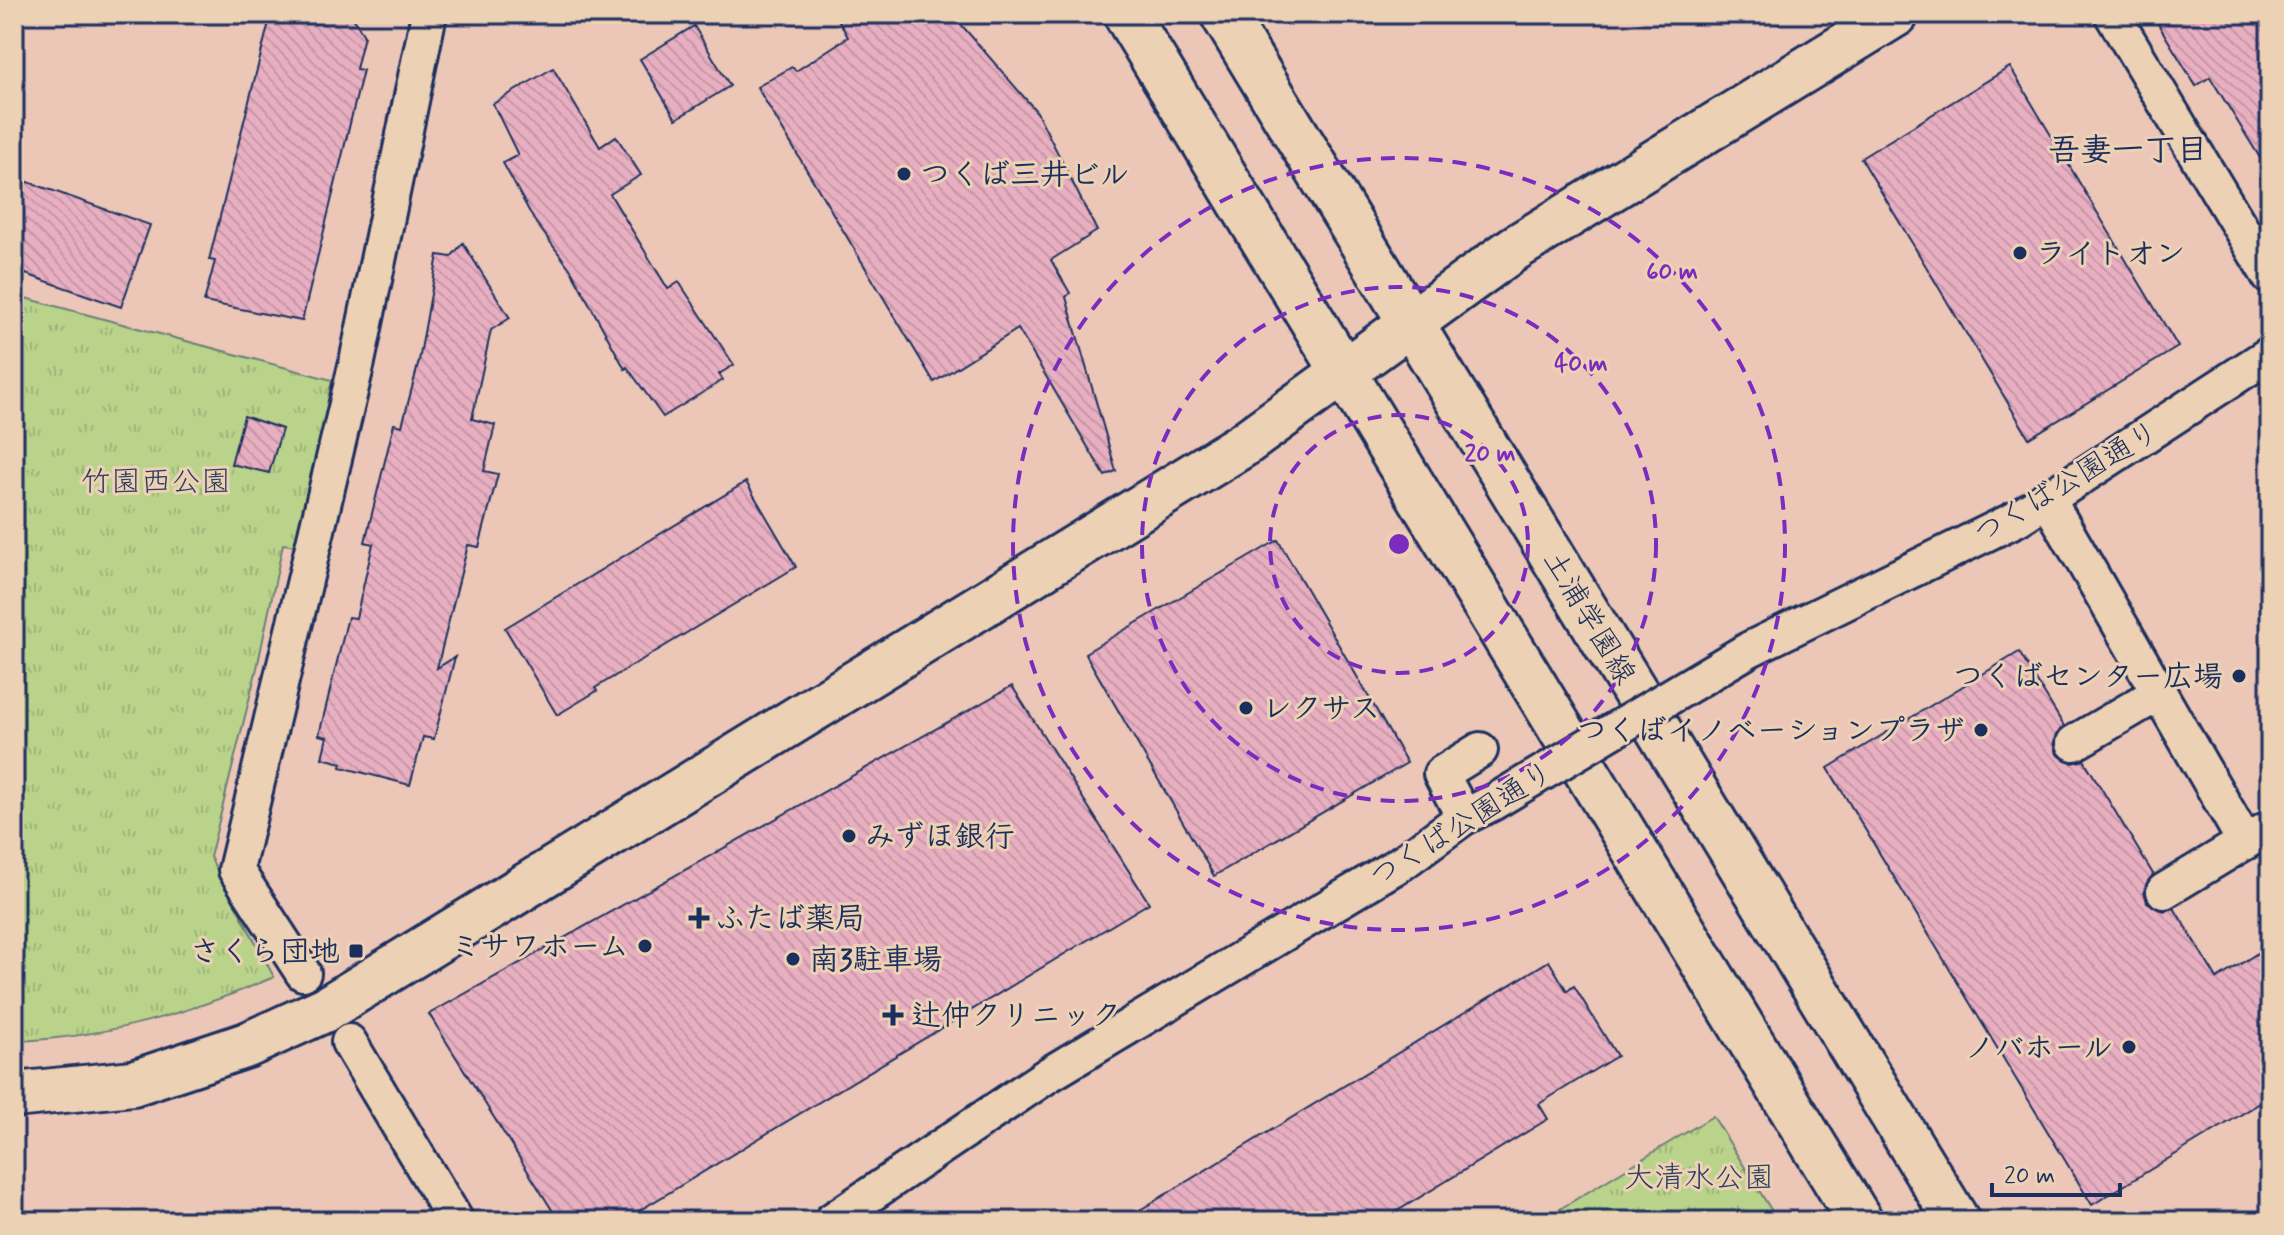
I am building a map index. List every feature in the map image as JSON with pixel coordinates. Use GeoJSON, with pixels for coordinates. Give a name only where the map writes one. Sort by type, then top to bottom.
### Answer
{"type":"FeatureCollection","features":[{"type":"Feature","properties":{"kind":"main road"},"geometry":{"type":"LineString","coordinates":[[1126,14],[1860,1221]]}},
{"type":"Feature","properties":{"kind":"main road","name":"土浦学園線"},"geometry":{"type":"LineString","coordinates":[[1223,14],[1957,1221]]}},
{"type":"Feature","properties":{"kind":"main road"},"geometry":{"type":"LineString","coordinates":[[14,1095],[133,1083],[247,1045],[326,1009],[1244,444],[1411,320],[1515,248],[1896,14]]}},
{"type":"Feature","properties":{"kind":"street"},"geometry":{"type":"LineString","coordinates":[[303,973],[236,870],[357,362],[429,14]]}},
{"type":"Feature","properties":{"kind":"street"},"geometry":{"type":"LineString","coordinates":[[2112,14],[2270,277]]}},
{"type":"Feature","properties":{"kind":"street","name":"つくば公園通り"},"geometry":{"type":"LineString","coordinates":[[831,1221],[1048,1075],[1403,862],[1478,810],[1750,649],[2018,518],[2270,354]]}},
{"type":"Feature","properties":{"kind":"street"},"geometry":{"type":"LineString","coordinates":[[2047,498],[2159,693],[2258,835],[2164,891]]}},
{"type":"Feature","properties":{"kind":"street"},"geometry":{"type":"LineString","coordinates":[[2074,743],[2159,693]]}},
{"type":"Feature","properties":{"kind":"street"},"geometry":{"type":"LineString","coordinates":[[1478,810],[1441,774],[1480,750]]}},
{"type":"Feature","properties":{"kind":"street"},"geometry":{"type":"LineString","coordinates":[[349,1042],[456,1221]]}},
{"type":"Feature","properties":{"kind":"green space","name":"竹園西公園"},"geometry":{"type":"Polygon","coordinates":[[[14,295],[332,380],[298,546],[283,544],[257,668],[210,857],[274,977],[211,1002],[115,1029],[14,1041],[14,295]]]}},
{"type":"Feature","properties":{"kind":"green space","name":"大清水公園"},"geometry":{"type":"Polygon","coordinates":[[[1713,1116],[1778,1221],[1540,1221],[1713,1116]]]}},
{"type":"Feature","properties":{"kind":"building"},"geometry":{"type":"Polygon","coordinates":[[[271,14],[351,14],[364,36],[356,69],[363,70],[302,321],[204,302],[215,261],[209,260],[271,14]]]}},
{"type":"Feature","properties":{"kind":"building","name":"つくば三井ビル"},"geometry":{"type":"Polygon","coordinates":[[[835,14],[952,14],[1037,112],[1097,231],[1051,260],[1070,293],[1066,297],[1116,471],[1105,476],[1018,329],[934,382],[757,87],[792,67],[796,71],[848,37],[835,14]]]}},
{"type":"Feature","properties":{"kind":"building"},"geometry":{"type":"Polygon","coordinates":[[[2152,14],[2270,14],[2270,174],[2210,77],[2196,86],[2152,14]]]}},
{"type":"Feature","properties":{"kind":"building"},"geometry":{"type":"Polygon","coordinates":[[[694,26],[730,86],[676,119],[640,59],[694,26]]]}},
{"type":"Feature","properties":{"kind":"building","name":"ライトオン"},"geometry":{"type":"Polygon","coordinates":[[[2010,67],[2178,347],[2029,438],[1861,158],[2010,67]]]}},
{"type":"Feature","properties":{"kind":"building"},"geometry":{"type":"Polygon","coordinates":[[[553,68],[600,147],[616,136],[641,175],[610,194],[668,289],[679,282],[734,365],[719,374],[723,380],[663,417],[627,367],[625,369],[571,270],[534,220],[503,163],[518,155],[493,104],[553,68]]]}},
{"type":"Feature","properties":{"kind":"building"},"geometry":{"type":"Polygon","coordinates":[[[14,177],[150,225],[121,307],[14,270],[14,177]]]}},
{"type":"Feature","properties":{"kind":"building"},"geometry":{"type":"Polygon","coordinates":[[[463,243],[510,318],[491,330],[472,419],[495,425],[484,471],[498,474],[479,547],[468,545],[437,668],[455,657],[434,739],[423,737],[410,785],[341,767],[342,763],[322,758],[327,737],[319,735],[348,617],[356,618],[373,544],[365,542],[394,424],[402,426],[419,361],[438,255],[451,257],[463,243]]]}},
{"type":"Feature","properties":{"kind":"building"},"geometry":{"type":"Polygon","coordinates":[[[244,416],[282,429],[269,473],[231,464],[244,416]]]}},
{"type":"Feature","properties":{"kind":"building"},"geometry":{"type":"Polygon","coordinates":[[[746,482],[796,567],[595,688],[597,691],[557,715],[505,628],[746,482]]]}},
{"type":"Feature","properties":{"kind":"building","name":"レクサス"},"geometry":{"type":"Polygon","coordinates":[[[1278,540],[1407,763],[1214,876],[1085,653],[1278,540]]]}},
{"type":"Feature","properties":{"kind":"building"},"geometry":{"type":"Polygon","coordinates":[[[2019,652],[2064,726],[2054,742],[2057,754],[2073,763],[2084,760],[2153,874],[2144,891],[2147,902],[2164,911],[2174,908],[2217,979],[2270,945],[2270,1097],[2092,1205],[1828,768],[2019,652]]]}},
{"type":"Feature","properties":{"kind":"building","name":"南3駐車場"},"geometry":{"type":"Polygon","coordinates":[[[1012,686],[1149,903],[622,1221],[559,1221],[429,1014],[1012,686]]]}},
{"type":"Feature","properties":{"kind":"building"},"geometry":{"type":"Polygon","coordinates":[[[1549,961],[1567,991],[1574,986],[1617,1056],[1539,1104],[1548,1119],[1381,1221],[1122,1221],[1549,961]]]}},
{"type":"Feature","properties":{"kind":"place","name":"つくば三井ビル"},"geometry":{"type":"Point","coordinates":[904,174]}},
{"type":"Feature","properties":{"kind":"place","name":"ライトオン"},"geometry":{"type":"Point","coordinates":[2020,253]}},
{"type":"Feature","properties":{"kind":"place","name":"つくばセンター広場"},"geometry":{"type":"Point","coordinates":[2239,676]}},
{"type":"Feature","properties":{"kind":"place","name":"レクサス"},"geometry":{"type":"Point","coordinates":[1246,708]}},
{"type":"Feature","properties":{"kind":"place","name":"つくばイノベーションプラザ"},"geometry":{"type":"Point","coordinates":[1981,730]}},
{"type":"Feature","properties":{"kind":"place","name":"みずほ銀行"},"geometry":{"type":"Point","coordinates":[849,836]}},
{"type":"Feature","properties":{"kind":"place","name":"ふたば薬局"},"geometry":{"type":"Point","coordinates":[699,918]}},
{"type":"Feature","properties":{"kind":"place","name":"ミサワホーム"},"geometry":{"type":"Point","coordinates":[645,946]}},
{"type":"Feature","properties":{"kind":"place","name":"さくら団地"},"geometry":{"type":"Point","coordinates":[356,951]}},
{"type":"Feature","properties":{"kind":"place","name":"南3駐車場"},"geometry":{"type":"Point","coordinates":[793,959]}},
{"type":"Feature","properties":{"kind":"place","name":"辻仲クリニック"},"geometry":{"type":"Point","coordinates":[893,1015]}},
{"type":"Feature","properties":{"kind":"place","name":"ノバホール"},"geometry":{"type":"Point","coordinates":[2129,1047]}},
{"type":"Feature","properties":{"kind":"district","name":"吾妻一丁目"},"geometry":{"type":"Point","coordinates":[2128,149]}}]}
